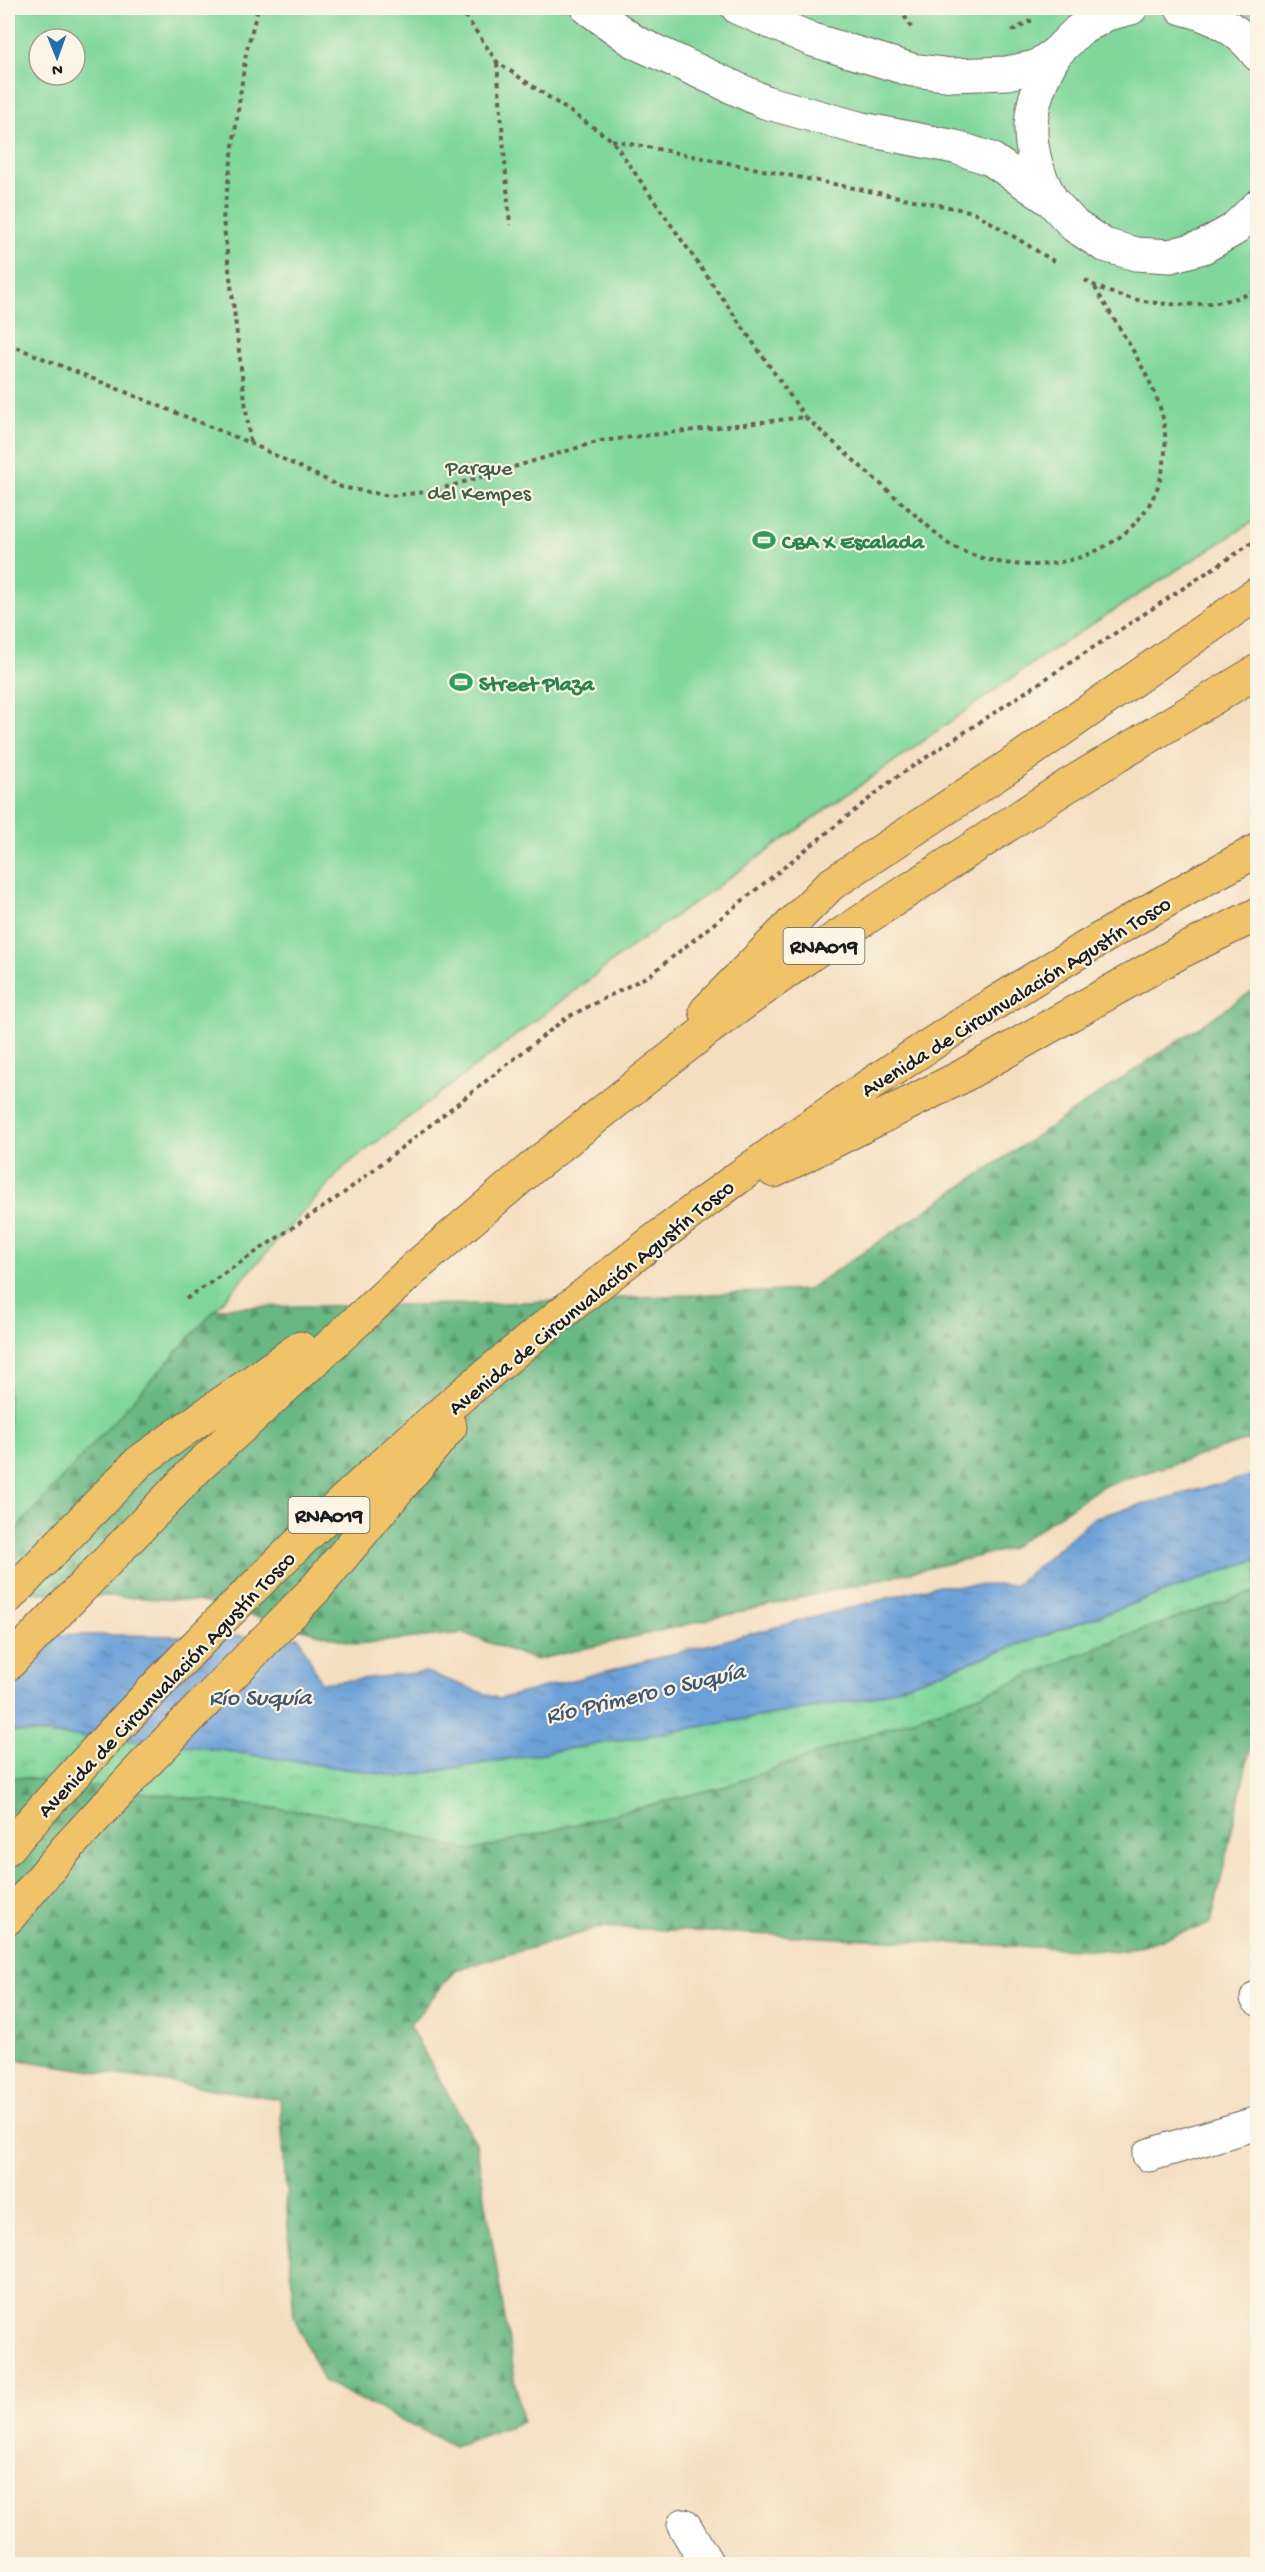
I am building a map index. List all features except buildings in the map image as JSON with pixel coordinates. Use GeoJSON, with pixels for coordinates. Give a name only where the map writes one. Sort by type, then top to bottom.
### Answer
{"type":"FeatureCollection","features":[{"type":"Feature","properties":{"kind":"highway"},"geometry":{"type":"LineString","coordinates":[[617,1101],[830,885],[1008,767],[1257,593]]}},
{"type":"Feature","properties":{"kind":"highway","name":"RNA019"},"geometry":{"type":"LineString","coordinates":[[8,1664],[198,1467],[419,1264],[534,1166],[708,1029],[930,875],[1087,774],[1257,671]]}},
{"type":"Feature","properties":{"kind":"highway","name":"Avenida de Circunvalación Agustín Tosco"},"geometry":{"type":"LineString","coordinates":[[8,1848],[81,1765],[261,1580],[382,1466],[511,1354],[684,1216],[946,1033],[1185,889],[1257,850]]}},
{"type":"Feature","properties":{"kind":"highway"},"geometry":{"type":"LineString","coordinates":[[684,1216],[959,1078],[1180,952],[1257,914]]}},
{"type":"Feature","properties":{"kind":"highway"},"geometry":{"type":"LineString","coordinates":[[8,1597],[139,1462],[419,1264]]}},
{"type":"Feature","properties":{"kind":"highway"},"geometry":{"type":"LineString","coordinates":[[8,1918],[66,1849],[135,1774],[316,1588],[511,1354]]}},
{"type":"Feature","properties":{"kind":"street"},"geometry":{"type":"LineString","coordinates":[[588,8],[635,42],[765,102],[862,129],[981,155],[1006,167],[1052,201],[1075,226],[1104,245],[1136,254],[1170,256],[1203,247],[1214,241],[1233,230],[1257,207]]}},
{"type":"Feature","properties":{"kind":"street"},"geometry":{"type":"LineString","coordinates":[[738,8],[813,40],[925,73],[952,75],[1024,70],[1044,63],[1079,30],[1107,14],[1131,8]]}},
{"type":"Feature","properties":{"kind":"street"},"geometry":{"type":"LineString","coordinates":[[1182,8],[1203,13],[1245,35],[1257,55]]}},
{"type":"Feature","properties":{"kind":"street"},"geometry":{"type":"LineString","coordinates":[[1052,201],[1039,178],[1032,153],[1030,127],[1033,100],[1056,54]]}},
{"type":"Feature","properties":{"kind":"street"},"geometry":{"type":"LineString","coordinates":[[1149,2155],[1257,2123]]}},
{"type":"Feature","properties":{"kind":"street"},"geometry":{"type":"LineString","coordinates":[[684,2525],[707,2565]]}},
{"type":"Feature","properties":{"kind":"path"},"geometry":{"type":"LineString","coordinates":[[250,443],[224,219],[246,53],[258,8]]}},
{"type":"Feature","properties":{"kind":"path"},"geometry":{"type":"LineString","coordinates":[[460,8],[497,62],[612,140],[805,417],[947,543],[970,556],[996,563],[1052,564],[1083,557],[1110,545],[1134,528],[1149,508],[1161,480],[1166,448],[1164,422],[1156,396],[1094,286]]}},
{"type":"Feature","properties":{"kind":"path"},"geometry":{"type":"LineString","coordinates":[[900,8],[914,35]]}},
{"type":"Feature","properties":{"kind":"path"},"geometry":{"type":"LineString","coordinates":[[1010,33],[1036,18]]}},
{"type":"Feature","properties":{"kind":"path"},"geometry":{"type":"LineString","coordinates":[[497,62],[510,225]]}},
{"type":"Feature","properties":{"kind":"path"},"geometry":{"type":"LineString","coordinates":[[612,140],[974,212],[1058,263]]}},
{"type":"Feature","properties":{"kind":"path"},"geometry":{"type":"LineString","coordinates":[[1076,275],[1094,286],[1131,297],[1181,304],[1225,303],[1257,290]]}},
{"type":"Feature","properties":{"kind":"path"},"geometry":{"type":"LineString","coordinates":[[8,344],[250,443],[341,487],[390,496],[434,491],[600,441],[805,417]]}},
{"type":"Feature","properties":{"kind":"path"},"geometry":{"type":"LineString","coordinates":[[186,1299],[344,1193],[566,1018],[650,975],[895,778],[1257,539]]}},
{"type":"Feature","properties":{"kind":"green space","name":"Parque del Kempes"},"geometry":{"type":"Polygon","coordinates":[[[8,8],[1257,8],[1257,519],[1050,651],[633,946],[345,1166],[8,1538],[8,8]]]}},
{"type":"Feature","properties":{"kind":"green space"},"geometry":{"type":"Polygon","coordinates":[[[1257,988],[1257,1437],[1101,1487],[1009,1549],[536,1660],[463,1633],[357,1644],[198,1601],[8,1591],[8,1346],[231,1307],[482,1304],[807,1290],[1257,988]]]}},
{"type":"Feature","properties":{"kind":"green space"},"geometry":{"type":"Polygon","coordinates":[[[1257,1559],[1257,1681],[993,1906],[8,1844],[8,1731],[178,1744],[402,1777],[870,1698],[1257,1559]]]}},
{"type":"Feature","properties":{"kind":"green space"},"geometry":{"type":"Polygon","coordinates":[[[1257,1591],[1257,1717],[1211,1924],[1122,1951],[602,1927],[455,1970],[409,2026],[476,2143],[522,2422],[454,2446],[323,2381],[294,2317],[280,2099],[8,2058],[8,1776],[340,1816],[471,1851],[729,1785],[983,1694],[1130,1634],[1257,1591]]]}},
{"type":"Feature","properties":{"kind":"water","name":"Río Suquía"},"geometry":{"type":"Polygon","coordinates":[[[1257,1474],[1257,1559],[870,1698],[401,1777],[178,1744],[8,1731],[8,1634],[299,1637],[321,1683],[426,1672],[499,1699],[934,1586],[1015,1585],[1095,1517],[1257,1474]]]}},
{"type":"Feature","properties":{"kind":"place","name":"CBA X Escalada"},"geometry":{"type":"Point","coordinates":[764,540]}},
{"type":"Feature","properties":{"kind":"place","name":"Street Plaza"},"geometry":{"type":"Point","coordinates":[461,682]}},
{"type":"Feature","properties":{"kind":"water label","name":"Río Primero o Suquía"},"geometry":{"type":"Point","coordinates":[645,1692]}}]}
